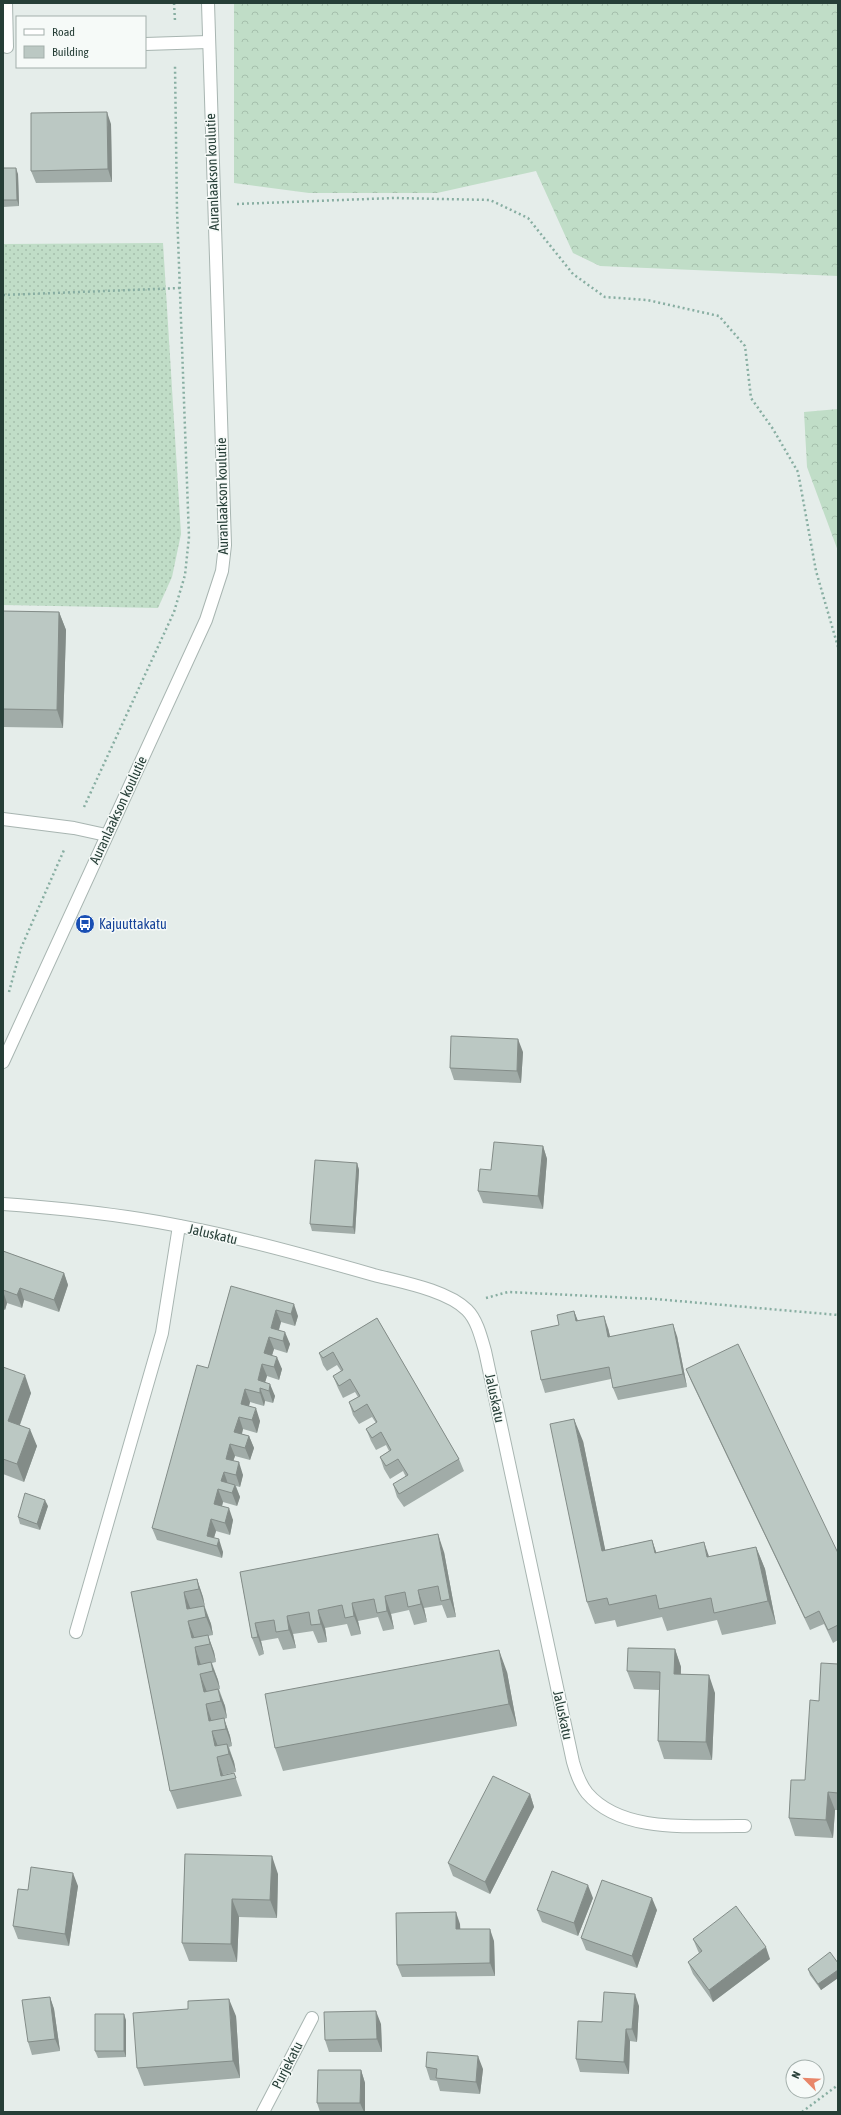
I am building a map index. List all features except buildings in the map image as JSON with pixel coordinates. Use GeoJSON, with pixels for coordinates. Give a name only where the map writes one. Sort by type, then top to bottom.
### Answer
{"type":"FeatureCollection","features":[{"type":"Feature","properties":{"kind":"street"},"geometry":{"type":"LineString","coordinates":[[6,3],[9,47]]}},
{"type":"Feature","properties":{"kind":"street","name":"Auranlaakson koulutie"},"geometry":{"type":"LineString","coordinates":[[3,1062],[206,620],[222,571],[225,545],[208,42],[208,3]]}},
{"type":"Feature","properties":{"kind":"street"},"geometry":{"type":"LineString","coordinates":[[146,44],[208,42]]}},
{"type":"Feature","properties":{"kind":"street"},"geometry":{"type":"LineString","coordinates":[[3,819],[74,828],[106,835]]}},
{"type":"Feature","properties":{"kind":"street","name":"Jaluskatu"},"geometry":{"type":"LineString","coordinates":[[3,1204],[126,1217],[179,1226],[321,1260],[425,1289],[456,1301],[467,1310],[475,1322],[485,1351],[573,1762],[578,1779],[587,1792],[600,1805],[632,1820],[652,1825],[745,1826]]}},
{"type":"Feature","properties":{"kind":"street"},"geometry":{"type":"LineString","coordinates":[[76,1632],[162,1333],[179,1226]]}},
{"type":"Feature","properties":{"kind":"street","name":"Purjekatu"},"geometry":{"type":"LineString","coordinates":[[263,2112],[312,2018]]}},
{"type":"Feature","properties":{"kind":"path"},"geometry":{"type":"LineString","coordinates":[[7,999],[21,948],[74,828],[174,612],[185,575],[189,537],[180,288],[174,3]]}},
{"type":"Feature","properties":{"kind":"path"},"geometry":{"type":"LineString","coordinates":[[214,207],[296,201],[394,198],[490,200],[528,218],[573,274],[605,297],[647,300],[720,316],[745,346],[751,398],[773,429],[798,472],[816,571],[838,647]]}},
{"type":"Feature","properties":{"kind":"path"},"geometry":{"type":"LineString","coordinates":[[3,295],[180,288]]}},
{"type":"Feature","properties":{"kind":"path"},"geometry":{"type":"LineString","coordinates":[[467,1310],[478,1301],[508,1292],[655,1299],[838,1315]]}},
{"type":"Feature","properties":{"kind":"path"},"geometry":{"type":"LineString","coordinates":[[802,2112],[838,2085]]}},
{"type":"Feature","properties":{"kind":"green space"},"geometry":{"type":"Polygon","coordinates":[[[234,3],[838,3],[838,276],[600,266],[573,253],[536,171],[437,193],[309,193],[234,183],[234,3]]]}},
{"type":"Feature","properties":{"kind":"green space"},"geometry":{"type":"Polygon","coordinates":[[[163,243],[181,534],[172,577],[158,608],[3,605],[3,244],[163,243]]]}},
{"type":"Feature","properties":{"kind":"green space"},"geometry":{"type":"Polygon","coordinates":[[[838,409],[838,551],[807,467],[804,412],[838,409]]]}},
{"type":"Feature","properties":{"kind":"place","name":"Kajuuttakatu"},"geometry":{"type":"Point","coordinates":[85,924]}}]}
